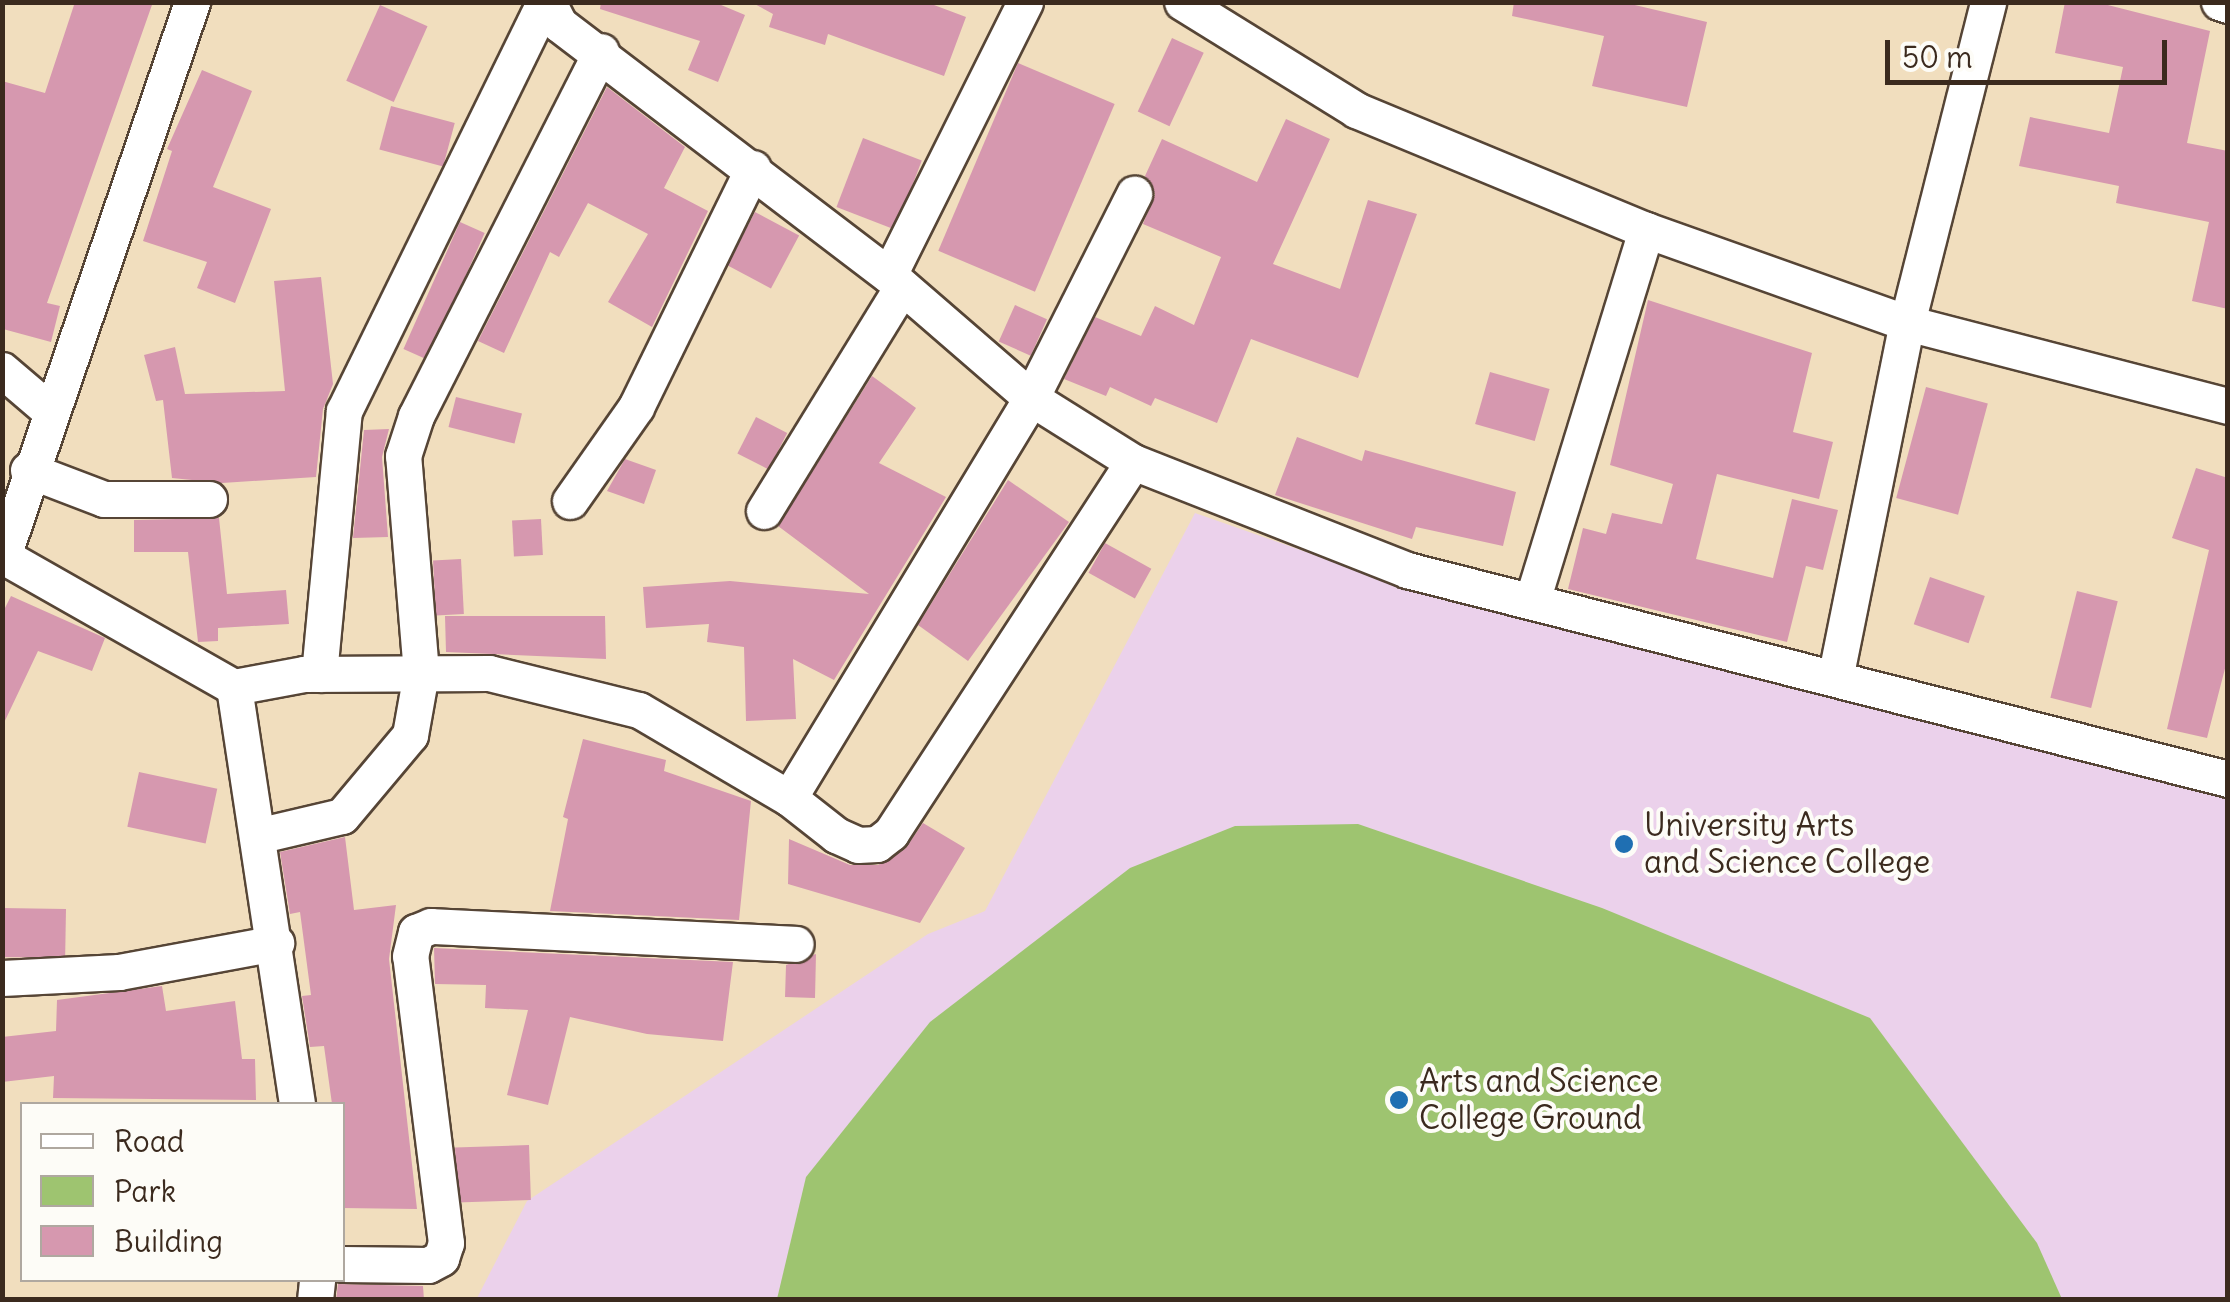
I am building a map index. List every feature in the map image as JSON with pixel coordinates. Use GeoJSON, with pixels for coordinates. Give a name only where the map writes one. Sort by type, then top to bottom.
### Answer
{"type":"FeatureCollection","features":[{"type":"Feature","properties":{"kind":"street"},"geometry":{"type":"LineString","coordinates":[[192,2],[28,470],[3,558],[234,688],[319,674],[489,673],[639,710],[789,798],[858,845],[878,844],[891,833],[1133,462]]}},
{"type":"Feature","properties":{"kind":"street"},"geometry":{"type":"LineString","coordinates":[[546,2],[558,24],[600,51],[754,168],[896,281],[1031,398],[1133,462],[1407,570],[1836,674],[2228,779]]}},
{"type":"Feature","properties":{"kind":"street"},"geometry":{"type":"LineString","coordinates":[[319,674],[344,412],[546,2]]}},
{"type":"Feature","properties":{"kind":"street"},"geometry":{"type":"LineString","coordinates":[[764,511],[896,281],[1025,2]]}},
{"type":"Feature","properties":{"kind":"street"},"geometry":{"type":"LineString","coordinates":[[1182,2],[1356,110],[1646,230],[1907,323],[2228,406]]}},
{"type":"Feature","properties":{"kind":"street"},"geometry":{"type":"LineString","coordinates":[[1836,674],[1907,323],[1988,2]]}},
{"type":"Feature","properties":{"kind":"street"},"geometry":{"type":"LineString","coordinates":[[2219,2],[2228,5]]}},
{"type":"Feature","properties":{"kind":"street"},"geometry":{"type":"LineString","coordinates":[[261,835],[342,816],[410,735],[420,673],[403,456],[416,416],[600,51]]}},
{"type":"Feature","properties":{"kind":"street"},"geometry":{"type":"LineString","coordinates":[[570,501],[636,406],[754,168]]}},
{"type":"Feature","properties":{"kind":"street"},"geometry":{"type":"LineString","coordinates":[[789,798],[1031,398],[1134,194]]}},
{"type":"Feature","properties":{"kind":"street"},"geometry":{"type":"LineString","coordinates":[[1532,601],[1646,230]]}},
{"type":"Feature","properties":{"kind":"street"},"geometry":{"type":"LineString","coordinates":[[2,370],[50,411]]}},
{"type":"Feature","properties":{"kind":"street"},"geometry":{"type":"LineString","coordinates":[[28,470],[104,498],[209,499]]}},
{"type":"Feature","properties":{"kind":"street"},"geometry":{"type":"LineString","coordinates":[[234,688],[261,835],[298,1102]]}},
{"type":"Feature","properties":{"kind":"street"},"geometry":{"type":"LineString","coordinates":[[345,1264],[428,1265],[442,1258],[446,1243],[410,956],[416,932],[431,926],[796,944]]}},
{"type":"Feature","properties":{"kind":"street"},"geometry":{"type":"LineString","coordinates":[[2,978],[119,972],[276,943]]}},
{"type":"Feature","properties":{"kind":"shaded area","name":"University Arts and Science College"},"geometry":{"type":"Polygon","coordinates":[[[1195,513],[1366,573],[1532,601],[2227,777],[2227,1299],[476,1300],[527,1201],[928,934],[985,911],[1195,513]]]}},
{"type":"Feature","properties":{"kind":"green space","name":"Arts and Science College Ground"},"geometry":{"type":"Polygon","coordinates":[[[1358,824],[1602,908],[1870,1018],[2037,1243],[2062,1299],[777,1299],[806,1177],[930,1022],[1130,868],[1235,826],[1358,824]]]}},
{"type":"Feature","properties":{"kind":"building"},"geometry":{"type":"Polygon","coordinates":[[[75,2],[153,2],[47,303],[60,306],[51,342],[3,329],[2,81],[45,93],[75,2]]]}},
{"type":"Feature","properties":{"kind":"building"},"geometry":{"type":"Polygon","coordinates":[[[601,2],[714,2],[745,15],[718,82],[688,70],[700,41],[600,9],[601,2]]]}},
{"type":"Feature","properties":{"kind":"building"},"geometry":{"type":"Polygon","coordinates":[[[751,2],[926,2],[966,17],[944,76],[828,34],[825,45],[769,27],[773,14],[751,2]]]}},
{"type":"Feature","properties":{"kind":"building"},"geometry":{"type":"Polygon","coordinates":[[[1514,2],[1622,2],[1707,22],[1687,107],[1592,86],[1604,36],[1512,16],[1514,2]]]}},
{"type":"Feature","properties":{"kind":"building"},"geometry":{"type":"Polygon","coordinates":[[[2065,2],[2096,2],[2210,31],[2187,143],[2228,151],[2228,309],[2192,301],[2209,222],[2116,203],[2119,186],[2019,166],[2030,117],[2109,133],[2123,67],[2055,53],[2065,2]]]}},
{"type":"Feature","properties":{"kind":"building"},"geometry":{"type":"Polygon","coordinates":[[[380,5],[428,26],[394,102],[346,81],[380,5]]]}},
{"type":"Feature","properties":{"kind":"building"},"geometry":{"type":"Polygon","coordinates":[[[1172,38],[1204,53],[1169,126],[1138,111],[1172,38]]]}},
{"type":"Feature","properties":{"kind":"building"},"geometry":{"type":"Polygon","coordinates":[[[1018,63],[1115,104],[1035,292],[938,251],[1018,63]]]}},
{"type":"Feature","properties":{"kind":"building"},"geometry":{"type":"Polygon","coordinates":[[[202,70],[252,91],[213,187],[271,209],[235,303],[197,288],[207,262],[143,241],[172,151],[167,149],[202,70]]]}},
{"type":"Feature","properties":{"kind":"building"},"geometry":{"type":"Polygon","coordinates":[[[607,87],[685,147],[664,188],[708,211],[652,327],[608,302],[648,234],[588,203],[559,257],[550,252],[504,353],[478,341],[607,87]]]}},
{"type":"Feature","properties":{"kind":"building"},"geometry":{"type":"Polygon","coordinates":[[[391,106],[455,123],[443,167],[379,149],[391,106]]]}},
{"type":"Feature","properties":{"kind":"building"},"geometry":{"type":"Polygon","coordinates":[[[1286,119],[1330,139],[1273,264],[1340,289],[1368,200],[1417,214],[1358,378],[1251,339],[1217,423],[1155,398],[1151,406],[1110,387],[1106,396],[1064,379],[1095,317],[1141,336],[1155,306],[1194,325],[1221,257],[1143,224],[1155,194],[1145,176],[1162,139],[1257,182],[1286,119]]]}},
{"type":"Feature","properties":{"kind":"building"},"geometry":{"type":"Polygon","coordinates":[[[863,138],[922,161],[895,230],[836,207],[863,138]]]}},
{"type":"Feature","properties":{"kind":"building"},"geometry":{"type":"Polygon","coordinates":[[[755,212],[799,235],[771,288],[727,265],[755,212]]]}},
{"type":"Feature","properties":{"kind":"building"},"geometry":{"type":"Polygon","coordinates":[[[460,222],[485,233],[428,360],[403,349],[460,222]]]}},
{"type":"Feature","properties":{"kind":"building"},"geometry":{"type":"Polygon","coordinates":[[[321,277],[333,384],[323,409],[316,477],[222,483],[172,478],[163,400],[156,401],[144,355],[175,347],[185,394],[285,391],[274,281],[321,277]]]}},
{"type":"Feature","properties":{"kind":"building"},"geometry":{"type":"Polygon","coordinates":[[[1648,300],[1812,353],[1793,432],[1833,442],[1819,499],[1717,474],[1696,559],[1773,578],[1792,499],[1838,510],[1823,570],[1806,566],[1787,642],[1568,589],[1583,528],[1606,534],[1612,513],[1662,524],[1673,484],[1610,465],[1648,300]]]}},
{"type":"Feature","properties":{"kind":"building"},"geometry":{"type":"Polygon","coordinates":[[[1015,305],[1047,319],[1031,356],[999,342],[1015,305]]]}},
{"type":"Feature","properties":{"kind":"building"},"geometry":{"type":"Polygon","coordinates":[[[1490,372],[1550,389],[1535,441],[1475,424],[1490,372]]]}},
{"type":"Feature","properties":{"kind":"building"},"geometry":{"type":"Polygon","coordinates":[[[872,376],[916,408],[879,463],[946,497],[834,680],[793,659],[796,719],[746,721],[744,647],[707,642],[709,624],[646,628],[643,587],[730,581],[869,594],[778,526],[872,376]]]}},
{"type":"Feature","properties":{"kind":"building"},"geometry":{"type":"Polygon","coordinates":[[[1926,387],[1988,404],[1958,515],[1896,498],[1926,387]]]}},
{"type":"Feature","properties":{"kind":"building"},"geometry":{"type":"Polygon","coordinates":[[[456,397],[522,413],[514,444],[449,427],[456,397]]]}},
{"type":"Feature","properties":{"kind":"building"},"geometry":{"type":"Polygon","coordinates":[[[756,417],[787,433],[769,469],[737,454],[756,417]]]}},
{"type":"Feature","properties":{"kind":"building"},"geometry":{"type":"Polygon","coordinates":[[[389,429],[382,457],[388,537],[353,538],[364,430],[389,429]]]}},
{"type":"Feature","properties":{"kind":"building"},"geometry":{"type":"Polygon","coordinates":[[[1297,437],[1362,461],[1365,450],[1516,492],[1503,546],[1416,527],[1412,539],[1275,495],[1297,437]]]}},
{"type":"Feature","properties":{"kind":"building"},"geometry":{"type":"Polygon","coordinates":[[[625,459],[656,470],[644,504],[607,491],[625,459]]]}},
{"type":"Feature","properties":{"kind":"building"},"geometry":{"type":"Polygon","coordinates":[[[2196,468],[2228,478],[2228,657],[2207,738],[2167,729],[2209,550],[2172,538],[2196,468]]]}},
{"type":"Feature","properties":{"kind":"building"},"geometry":{"type":"Polygon","coordinates":[[[1008,480],[1069,522],[968,661],[918,625],[1008,480]]]}},
{"type":"Feature","properties":{"kind":"building"},"geometry":{"type":"Polygon","coordinates":[[[219,518],[227,594],[286,590],[289,624],[218,628],[218,641],[198,642],[188,552],[134,552],[134,520],[219,518]]]}},
{"type":"Feature","properties":{"kind":"building"},"geometry":{"type":"Polygon","coordinates":[[[541,519],[543,555],[514,556],[512,521],[541,519]]]}},
{"type":"Feature","properties":{"kind":"building"},"geometry":{"type":"Polygon","coordinates":[[[1105,543],[1151,569],[1135,598],[1089,573],[1105,543]]]}},
{"type":"Feature","properties":{"kind":"building"},"geometry":{"type":"Polygon","coordinates":[[[461,559],[464,614],[436,615],[433,560],[461,559]]]}},
{"type":"Feature","properties":{"kind":"building"},"geometry":{"type":"Polygon","coordinates":[[[1930,577],[1985,596],[1969,643],[1914,624],[1930,577]]]}},
{"type":"Feature","properties":{"kind":"building"},"geometry":{"type":"Polygon","coordinates":[[[2077,591],[2118,601],[2091,708],[2050,698],[2077,591]]]}},
{"type":"Feature","properties":{"kind":"building"},"geometry":{"type":"Polygon","coordinates":[[[11,596],[105,638],[92,671],[38,651],[2,727],[2,614],[11,596]]]}},
{"type":"Feature","properties":{"kind":"building"},"geometry":{"type":"Polygon","coordinates":[[[445,616],[605,616],[606,659],[446,652],[445,616]]]}},
{"type":"Feature","properties":{"kind":"building"},"geometry":{"type":"Polygon","coordinates":[[[583,739],[666,760],[664,771],[751,801],[739,920],[550,911],[568,819],[563,817],[583,739]]]}},
{"type":"Feature","properties":{"kind":"building"},"geometry":{"type":"Polygon","coordinates":[[[139,772],[217,789],[206,843],[127,827],[139,772]]]}},
{"type":"Feature","properties":{"kind":"building"},"geometry":{"type":"Polygon","coordinates":[[[923,823],[965,848],[920,923],[788,884],[789,839],[850,865],[878,865],[905,849],[923,823]]]}},
{"type":"Feature","properties":{"kind":"building"},"geometry":{"type":"Polygon","coordinates":[[[345,837],[354,910],[396,905],[389,959],[417,1209],[345,1208],[345,1102],[332,1102],[324,1046],[310,1047],[302,996],[311,995],[300,912],[290,914],[280,852],[345,837]]]}},
{"type":"Feature","properties":{"kind":"building"},"geometry":{"type":"Polygon","coordinates":[[[2,908],[66,909],[65,958],[2,957],[2,908]]]}},
{"type":"Feature","properties":{"kind":"building"},"geometry":{"type":"Polygon","coordinates":[[[434,948],[733,962],[723,1041],[647,1034],[570,1017],[548,1105],[507,1095],[528,1010],[485,1008],[486,985],[435,984],[434,948]]]}},
{"type":"Feature","properties":{"kind":"building"},"geometry":{"type":"Polygon","coordinates":[[[816,954],[815,998],[785,997],[786,965],[816,954]]]}},
{"type":"Feature","properties":{"kind":"building"},"geometry":{"type":"Polygon","coordinates":[[[162,986],[166,1011],[235,1001],[242,1059],[255,1059],[256,1100],[53,1098],[54,1076],[2,1082],[2,1037],[56,1031],[57,1000],[162,986]]]}},
{"type":"Feature","properties":{"kind":"building"},"geometry":{"type":"Polygon","coordinates":[[[529,1145],[531,1200],[457,1203],[455,1148],[529,1145]]]}},
{"type":"Feature","properties":{"kind":"building"},"geometry":{"type":"Polygon","coordinates":[[[338,1284],[423,1286],[424,1300],[336,1300],[338,1284]]]}},
{"type":"Feature","properties":{"kind":"place","name":"University Arts and Science College"},"geometry":{"type":"Point","coordinates":[1624,844]}},
{"type":"Feature","properties":{"kind":"place","name":"Arts and Science College Ground"},"geometry":{"type":"Point","coordinates":[1399,1100]}}]}
